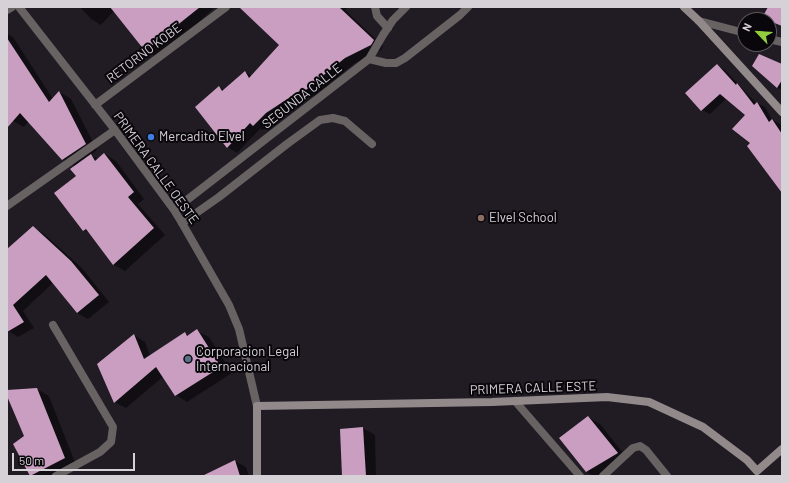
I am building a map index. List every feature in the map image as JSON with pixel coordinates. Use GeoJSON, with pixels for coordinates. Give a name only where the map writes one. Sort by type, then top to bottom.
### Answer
{"type":"FeatureCollection","features":[{"type":"Feature","properties":{"kind":"street"},"geometry":{"type":"LineString","coordinates":[[7,10],[12,7]]}},
{"type":"Feature","properties":{"kind":"street","name":"PRIMERA CALLE OESTE"},"geometry":{"type":"LineString","coordinates":[[19,7],[115,130],[182,223],[225,299],[239,329],[257,406]]}},
{"type":"Feature","properties":{"kind":"street","name":"RETORNO KOBE"},"geometry":{"type":"LineString","coordinates":[[95,105],[226,7]]}},
{"type":"Feature","properties":{"kind":"street"},"geometry":{"type":"LineString","coordinates":[[375,7],[377,16],[388,28]]}},
{"type":"Feature","properties":{"kind":"street","name":"SEGUNDA CALLE"},"geometry":{"type":"LineString","coordinates":[[174,210],[369,59],[388,28],[406,7]]}},
{"type":"Feature","properties":{"kind":"street"},"geometry":{"type":"LineString","coordinates":[[369,59],[386,63],[396,63],[405,58],[468,7]]}},
{"type":"Feature","properties":{"kind":"street"},"geometry":{"type":"LineString","coordinates":[[684,7],[699,21],[782,112]]}},
{"type":"Feature","properties":{"kind":"street"},"geometry":{"type":"LineString","coordinates":[[699,21],[737,31]]}},
{"type":"Feature","properties":{"kind":"street"},"geometry":{"type":"LineString","coordinates":[[182,223],[219,197],[320,120],[333,118],[345,121],[372,144]]}},
{"type":"Feature","properties":{"kind":"street"},"geometry":{"type":"LineString","coordinates":[[7,206],[115,130]]}},
{"type":"Feature","properties":{"kind":"street"},"geometry":{"type":"LineString","coordinates":[[53,325],[113,427],[111,442],[100,452],[56,476]]}},
{"type":"Feature","properties":{"kind":"street","name":"PRIMERA CALLE ESTE"},"geometry":{"type":"LineString","coordinates":[[257,406],[515,401],[607,397],[650,402],[703,427],[747,460],[758,473],[782,449]]}},
{"type":"Feature","properties":{"kind":"street"},"geometry":{"type":"LineString","coordinates":[[515,401],[580,476]]}},
{"type":"Feature","properties":{"kind":"street"},"geometry":{"type":"LineString","coordinates":[[257,406],[257,476]]}},
{"type":"Feature","properties":{"kind":"street"},"geometry":{"type":"LineString","coordinates":[[603,476],[633,448],[640,446],[646,450],[667,476]]}},
{"type":"Feature","properties":{"kind":"building"},"geometry":{"type":"Polygon","coordinates":[[[110,7],[200,7],[145,51],[110,7]]]}},
{"type":"Feature","properties":{"kind":"building"},"geometry":{"type":"Polygon","coordinates":[[[239,7],[339,7],[374,40],[371,45],[345,58],[320,78],[321,79],[303,92],[301,90],[266,113],[253,126],[250,123],[227,148],[195,107],[219,86],[222,91],[245,71],[249,78],[279,45],[239,7]]]}},
{"type":"Feature","properties":{"kind":"building"},"geometry":{"type":"Polygon","coordinates":[[[768,7],[782,7],[782,26],[777,24],[777,12],[765,12],[768,7]]]}},
{"type":"Feature","properties":{"kind":"building"},"geometry":{"type":"Polygon","coordinates":[[[7,38],[49,102],[59,91],[86,144],[62,160],[20,113],[7,128],[7,38]]]}},
{"type":"Feature","properties":{"kind":"building"},"geometry":{"type":"Polygon","coordinates":[[[759,54],[782,64],[782,80],[777,88],[752,66],[759,54]]]}},
{"type":"Feature","properties":{"kind":"building"},"geometry":{"type":"Polygon","coordinates":[[[717,64],[736,85],[737,83],[754,105],[757,102],[769,122],[772,119],[782,134],[782,193],[747,146],[750,143],[732,129],[745,115],[720,94],[701,111],[685,93],[717,64]]]}},
{"type":"Feature","properties":{"kind":"building"},"geometry":{"type":"Polygon","coordinates":[[[104,153],[134,192],[128,197],[154,228],[113,265],[86,229],[83,231],[54,193],[76,176],[70,169],[91,154],[95,161],[104,153]]]}},
{"type":"Feature","properties":{"kind":"building"},"geometry":{"type":"Polygon","coordinates":[[[33,226],[71,261],[99,295],[77,313],[46,275],[13,305],[24,322],[7,332],[7,249],[33,226]]]}},
{"type":"Feature","properties":{"kind":"building"},"geometry":{"type":"Polygon","coordinates":[[[197,329],[221,367],[175,396],[156,367],[114,403],[97,364],[134,334],[144,359],[185,332],[187,336],[197,329]]]}},
{"type":"Feature","properties":{"kind":"building"},"geometry":{"type":"Polygon","coordinates":[[[37,388],[65,458],[30,476],[13,444],[24,436],[7,396],[7,390],[37,388]]]}},
{"type":"Feature","properties":{"kind":"building"},"geometry":{"type":"Polygon","coordinates":[[[588,416],[618,453],[586,472],[559,438],[588,416]]]}},
{"type":"Feature","properties":{"kind":"building"},"geometry":{"type":"Polygon","coordinates":[[[363,427],[366,476],[342,476],[340,429],[363,427]]]}},
{"type":"Feature","properties":{"kind":"building"},"geometry":{"type":"Polygon","coordinates":[[[235,460],[240,476],[202,476],[235,460]]]}},
{"type":"Feature","properties":{"kind":"place","name":"Mercadito Elvel"},"geometry":{"type":"Point","coordinates":[151,137]}},
{"type":"Feature","properties":{"kind":"place","name":"Elvel School"},"geometry":{"type":"Point","coordinates":[481,218]}},
{"type":"Feature","properties":{"kind":"place","name":"Corporacion Legal Internacional"},"geometry":{"type":"Point","coordinates":[188,359]}}]}
